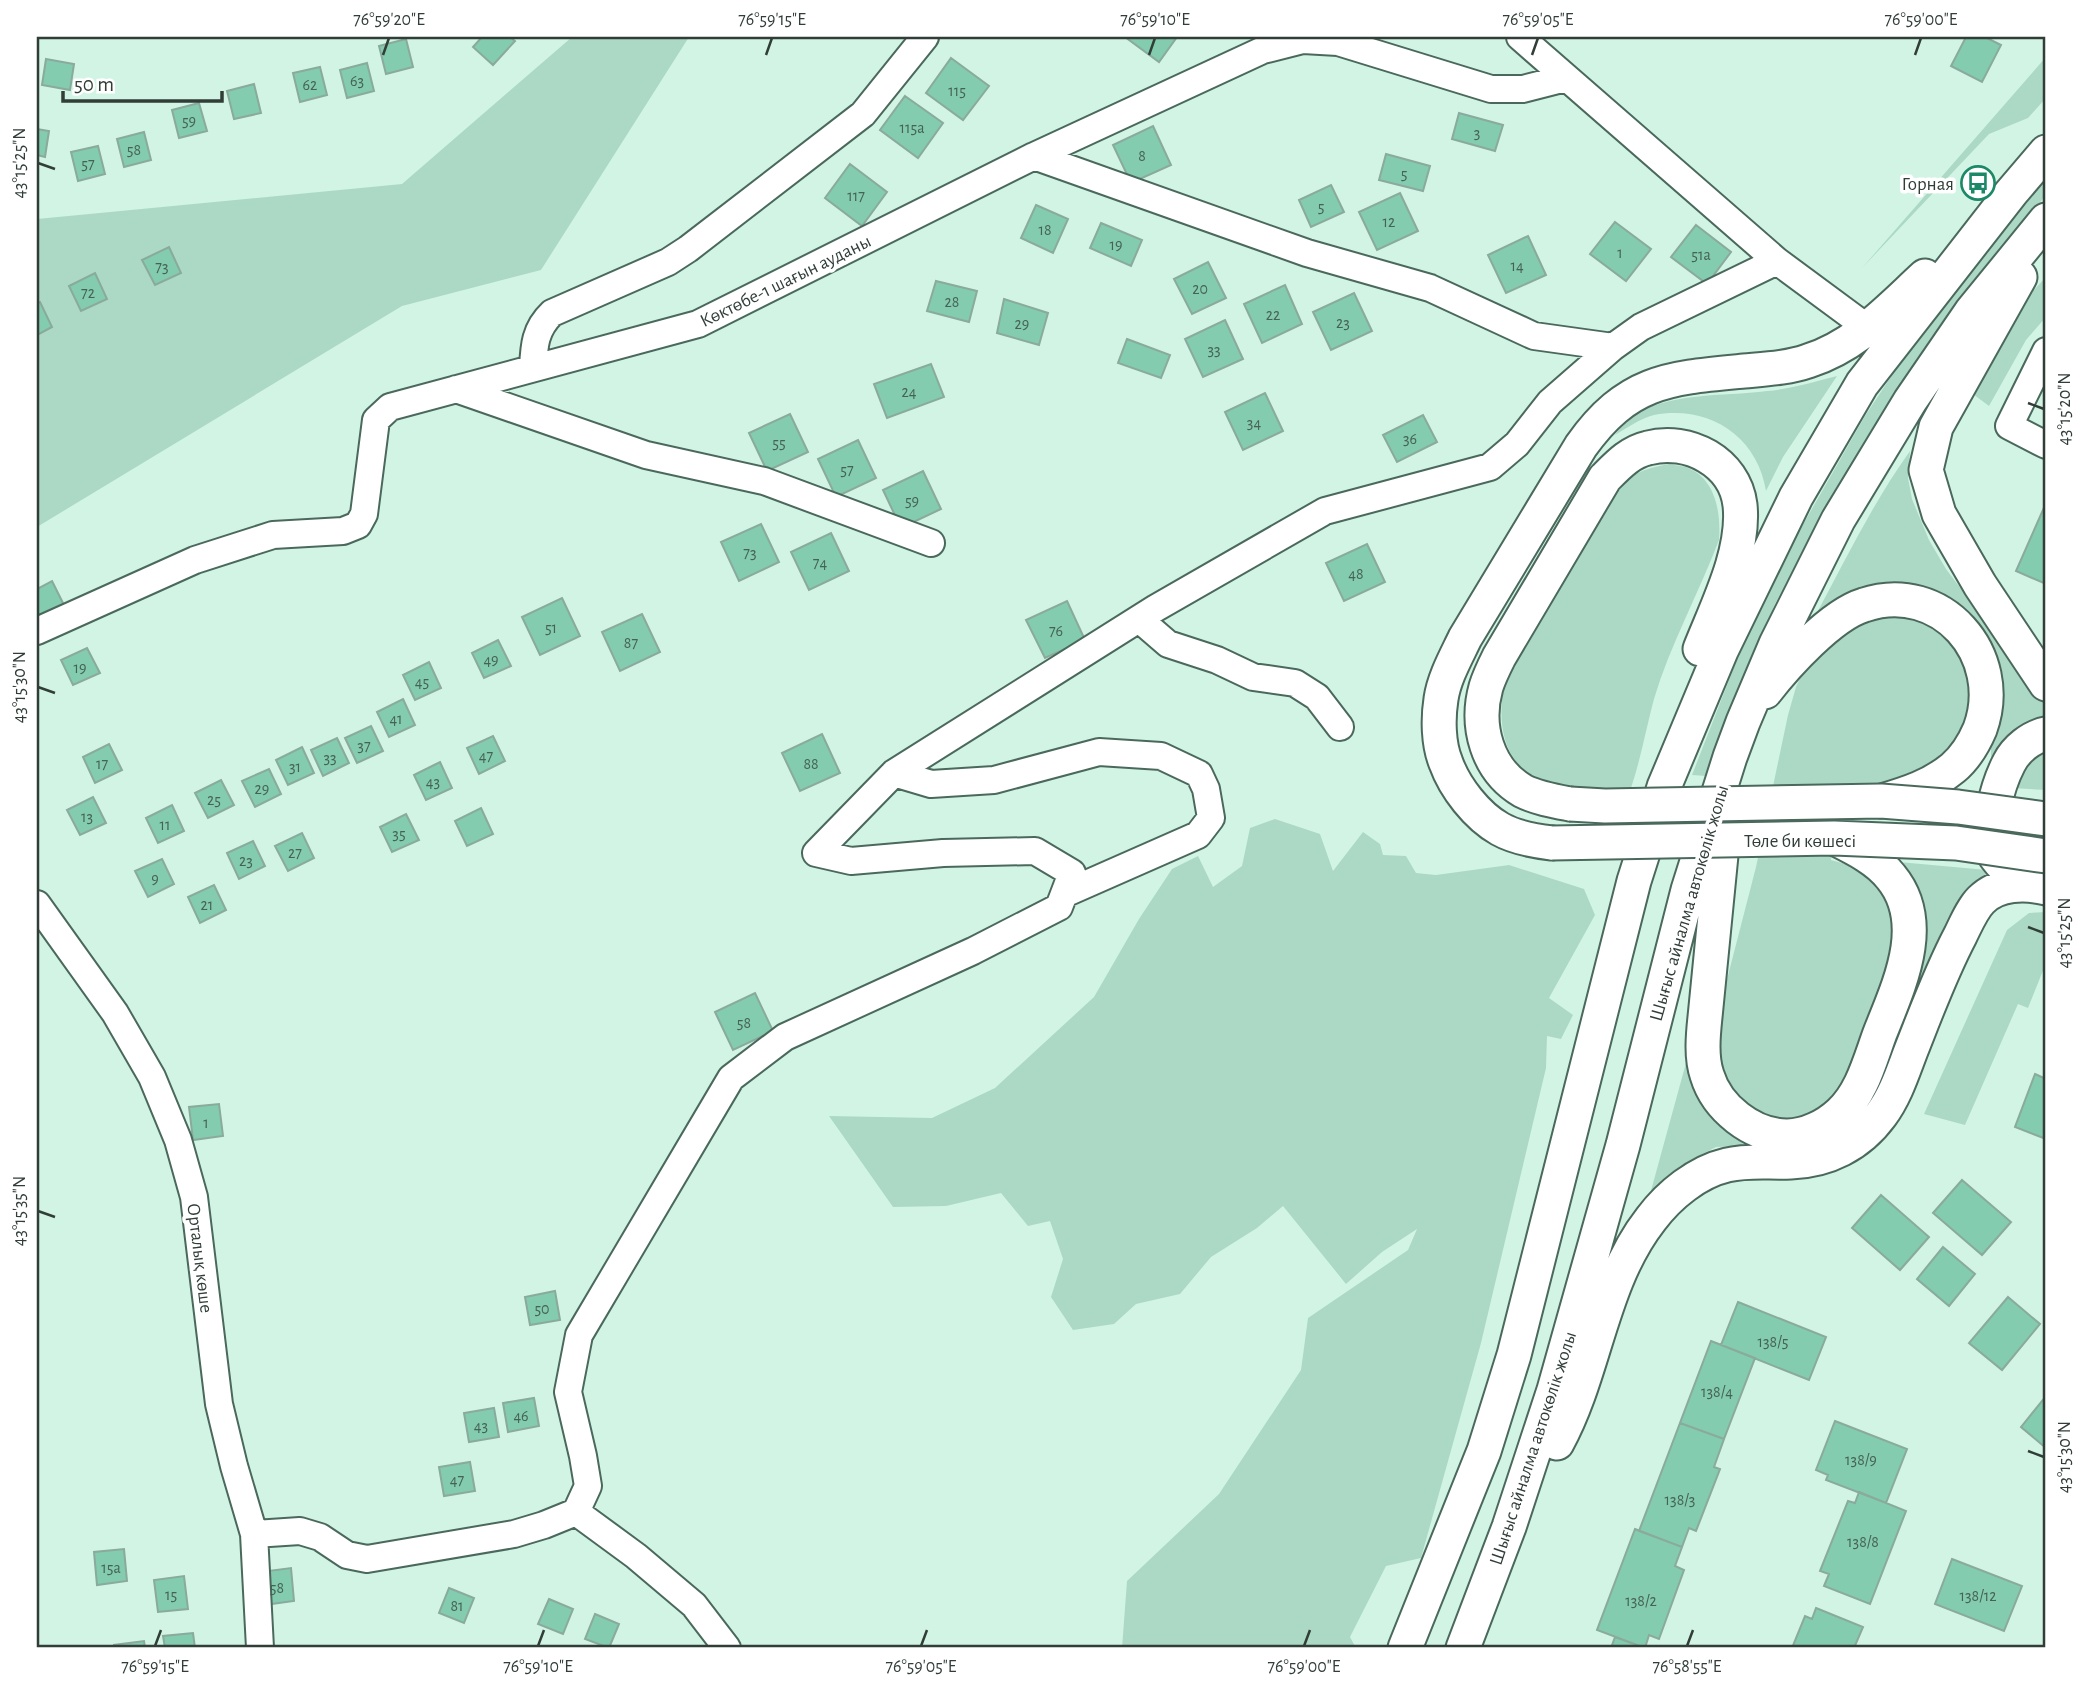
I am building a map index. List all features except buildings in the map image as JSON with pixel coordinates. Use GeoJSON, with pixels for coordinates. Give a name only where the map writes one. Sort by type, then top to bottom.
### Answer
{"type":"FeatureCollection","features":[{"type":"Feature","properties":{"kind":"main road"},"geometry":{"type":"LineString","coordinates":[[1405,1648],[1484,1451],[1514,1355],[1634,881],[1664,787],[1721,651],[1796,497],[1862,384],[1879,338],[2046,152]]}},
{"type":"Feature","properties":{"kind":"main road","name":"Шығыс айналма автокөлік жолы"},"geometry":{"type":"LineString","coordinates":[[1463,1648],[1509,1527],[1558,1377],[1623,1145],[1688,890],[1743,722],[1776,644],[1852,496],[1910,401],[1971,312],[2046,220]]}},
{"type":"Feature","properties":{"kind":"main road"},"geometry":{"type":"LineString","coordinates":[[2046,229],[1936,427],[1926,470],[1939,514],[1980,585],[2046,684]]}},
{"type":"Feature","properties":{"kind":"main road","name":"Төле би көшесі"},"geometry":{"type":"LineString","coordinates":[[1879,338],[1840,348],[1808,361],[1771,369],[1683,376],[1649,387],[1619,403],[1597,423],[1465,638],[1451,668],[1441,697],[1439,726],[1445,762],[1481,816],[1502,830],[1529,840],[1552,843],[1834,838],[1956,843],[2043,876]]}},
{"type":"Feature","properties":{"kind":"main road","name":"Төле би көшесі"},"geometry":{"type":"LineString","coordinates":[[1664,787],[1671,743],[1688,679],[1735,556],[1740,530],[1740,504],[1733,482],[1718,463],[1695,449],[1670,444],[1647,448],[1625,458],[1605,478],[1499,657],[1486,687],[1482,712],[1483,734],[1490,757],[1506,778],[1524,791],[1570,804],[1605,806],[1881,802],[1958,807],[2046,819]]}},
{"type":"Feature","properties":{"kind":"main road"},"geometry":{"type":"LineString","coordinates":[[1743,722],[1772,684],[1815,638],[1862,605],[1892,599],[1921,603],[1947,615],[1968,637],[1983,664],[1987,692],[1984,717],[1974,744],[1955,767],[1926,787],[1881,802]]}},
{"type":"Feature","properties":{"kind":"main road"},"geometry":{"type":"LineString","coordinates":[[2043,876],[2010,873],[1994,855],[1990,838],[1993,809],[2009,763],[2020,747],[2038,735],[2046,734]]}},
{"type":"Feature","properties":{"kind":"main road"},"geometry":{"type":"LineString","coordinates":[[1730,757],[1703,1046],[1706,1075],[1718,1100],[1741,1121],[1765,1132],[1788,1136],[1819,1129],[1841,1112],[1858,1088],[1896,992],[1907,954],[1910,927],[1905,901],[1891,876],[1862,852],[1834,838]]}},
{"type":"Feature","properties":{"kind":"main road"},"geometry":{"type":"LineString","coordinates":[[1509,1527],[1561,1436],[1617,1278],[1633,1244],[1651,1219],[1668,1199],[1693,1180],[1725,1166],[1756,1161],[1790,1163],[1815,1160],[1839,1152],[1862,1136],[1881,1115],[1895,1093],[1946,963],[1982,899],[1997,890],[2043,876]]}},
{"type":"Feature","properties":{"kind":"street"},"geometry":{"type":"LineString","coordinates":[[533,368],[534,341],[539,328],[552,313],[678,256],[863,114],[925,37]]}},
{"type":"Feature","properties":{"kind":"street"},"geometry":{"type":"LineString","coordinates":[[1520,37],[1777,261],[1879,338]]}},
{"type":"Feature","properties":{"kind":"street","name":"Көктөбе-1 шағын ауданы"},"geometry":{"type":"LineString","coordinates":[[37,631],[195,560],[273,535],[343,531],[358,525],[364,514],[376,420],[390,407],[698,324],[1034,156],[1264,50],[1303,40],[1338,42],[1491,89],[1523,89],[1566,78]]}},
{"type":"Feature","properties":{"kind":"street"},"geometry":{"type":"LineString","coordinates":[[1034,156],[1307,253],[1430,288],[1534,336],[1613,347]]}},
{"type":"Feature","properties":{"kind":"street"},"geometry":{"type":"LineString","coordinates":[[254,1534],[300,1531],[320,1537],[346,1555],[367,1559],[514,1534],[576,1512],[588,1486],[568,1392],[579,1335],[731,1078],[785,1037],[973,951],[1059,907],[1072,873],[1035,851],[943,853],[851,861],[816,853],[894,773],[1139,619],[1325,511],[1490,467],[1517,444],[1550,402],[1613,347],[1641,327],[1777,261]]}},
{"type":"Feature","properties":{"kind":"street"},"geometry":{"type":"LineString","coordinates":[[2046,351],[2010,426],[2046,445]]}},
{"type":"Feature","properties":{"kind":"street"},"geometry":{"type":"LineString","coordinates":[[456,389],[646,455],[764,481],[931,543]]}},
{"type":"Feature","properties":{"kind":"street"},"geometry":{"type":"LineString","coordinates":[[1139,619],[1168,644],[1217,660],[1253,677],[1295,684],[1317,697],[1340,727]]}},
{"type":"Feature","properties":{"kind":"street"},"geometry":{"type":"LineString","coordinates":[[894,773],[931,784],[994,780],[1099,752],[1161,756],[1199,774],[1206,789],[1211,818],[1198,835],[1064,894]]}},
{"type":"Feature","properties":{"kind":"street","name":"Орталық көше"},"geometry":{"type":"LineString","coordinates":[[37,904],[115,1013],[152,1077],[178,1140],[194,1197],[219,1404],[254,1534],[260,1648]]}},
{"type":"Feature","properties":{"kind":"street"},"geometry":{"type":"LineString","coordinates":[[576,1512],[636,1556],[694,1605],[727,1648]]}},
{"type":"Feature","properties":{"kind":"green space"},"geometry":{"type":"Polygon","coordinates":[[[572,37],[689,37],[541,270],[402,306],[37,527],[37,219],[402,184],[572,37]]]}},
{"type":"Feature","properties":{"kind":"green space"},"geometry":{"type":"Polygon","coordinates":[[[2046,57],[2046,98],[2028,118],[1989,134],[1862,268],[2046,57]]]}},
{"type":"Feature","properties":{"kind":"green space"},"geometry":{"type":"Polygon","coordinates":[[[2046,171],[2046,195],[1949,316],[1875,425],[1775,604],[1706,776],[1692,775],[1761,598],[1865,416],[1937,307],[2046,171]]]}},
{"type":"Feature","properties":{"kind":"green space"},"geometry":{"type":"Polygon","coordinates":[[[2046,277],[2046,317],[2026,340],[1989,406],[1973,394],[2030,294],[2046,277]]]}},
{"type":"Feature","properties":{"kind":"green space"},"geometry":{"type":"Polygon","coordinates":[[[1837,376],[1783,457],[1766,491],[1761,471],[1752,454],[1727,428],[1711,420],[1674,413],[1654,415],[1615,435],[1629,418],[1661,403],[1776,390],[1837,376]]]}},
{"type":"Feature","properties":{"kind":"green space"},"geometry":{"type":"Polygon","coordinates":[[[1910,451],[1908,478],[1912,499],[1929,540],[1946,569],[2046,702],[2046,722],[1991,771],[1991,748],[2001,705],[2002,680],[1994,650],[1981,628],[1957,606],[1813,620],[1871,513],[1910,451]]]}},
{"type":"Feature","properties":{"kind":"green space"},"geometry":{"type":"Polygon","coordinates":[[[1669,464],[1696,472],[1710,488],[1719,519],[1719,540],[1661,679],[1631,788],[1573,788],[1537,779],[1523,769],[1506,743],[1501,710],[1506,676],[1604,504],[1639,472],[1669,464]]]}},
{"type":"Feature","properties":{"kind":"green space"},"geometry":{"type":"Polygon","coordinates":[[[1865,612],[1936,622],[1967,666],[1970,698],[1962,731],[1944,756],[1932,765],[1903,779],[1886,783],[1837,786],[1831,860],[1856,867],[1881,889],[1894,914],[1894,942],[1881,987],[1844,1079],[1832,1099],[1816,1113],[1782,1122],[1742,1108],[1718,1074],[1716,1022],[1756,867],[1796,687],[1807,663],[1865,612]]]}},
{"type":"Feature","properties":{"kind":"green space"},"geometry":{"type":"Polygon","coordinates":[[[2046,747],[2046,790],[2012,788],[2018,764],[2046,747]]]}},
{"type":"Feature","properties":{"kind":"green space"},"geometry":{"type":"Polygon","coordinates":[[[1275,819],[1320,834],[1333,871],[1363,832],[1380,844],[1383,855],[1406,856],[1416,873],[1436,875],[1509,865],[1584,889],[1595,915],[1549,998],[1573,1015],[1561,1039],[1547,1036],[1546,1068],[1481,1343],[1421,1558],[1386,1566],[1350,1637],[1356,1648],[1122,1648],[1127,1581],[1219,1494],[1301,1370],[1308,1318],[1408,1250],[1417,1229],[1382,1252],[1346,1284],[1283,1206],[1257,1228],[1211,1257],[1180,1294],[1136,1304],[1114,1324],[1073,1330],[1051,1297],[1063,1259],[1050,1221],[1028,1226],[1001,1193],[946,1206],[893,1207],[829,1116],[932,1118],[995,1088],[1094,997],[1139,919],[1172,869],[1198,856],[1213,887],[1242,866],[1250,828],[1275,819]]]}},
{"type":"Feature","properties":{"kind":"green space"},"geometry":{"type":"Polygon","coordinates":[[[1899,862],[1987,870],[1988,875],[1915,1003],[1923,948],[1922,911],[1918,894],[1899,862]]]}},
{"type":"Feature","properties":{"kind":"green space"},"geometry":{"type":"Polygon","coordinates":[[[2046,912],[2046,963],[2028,1008],[2018,1004],[1965,1125],[1924,1114],[2007,930],[2029,913],[2046,912]]]}},
{"type":"Feature","properties":{"kind":"green space"},"geometry":{"type":"Polygon","coordinates":[[[1692,1041],[1756,1145],[1716,1147],[1680,1166],[1649,1198],[1692,1041]]]}},
{"type":"Feature","properties":{"kind":"place","name":"Горная"},"geometry":{"type":"Point","coordinates":[1978,183]}}]}
